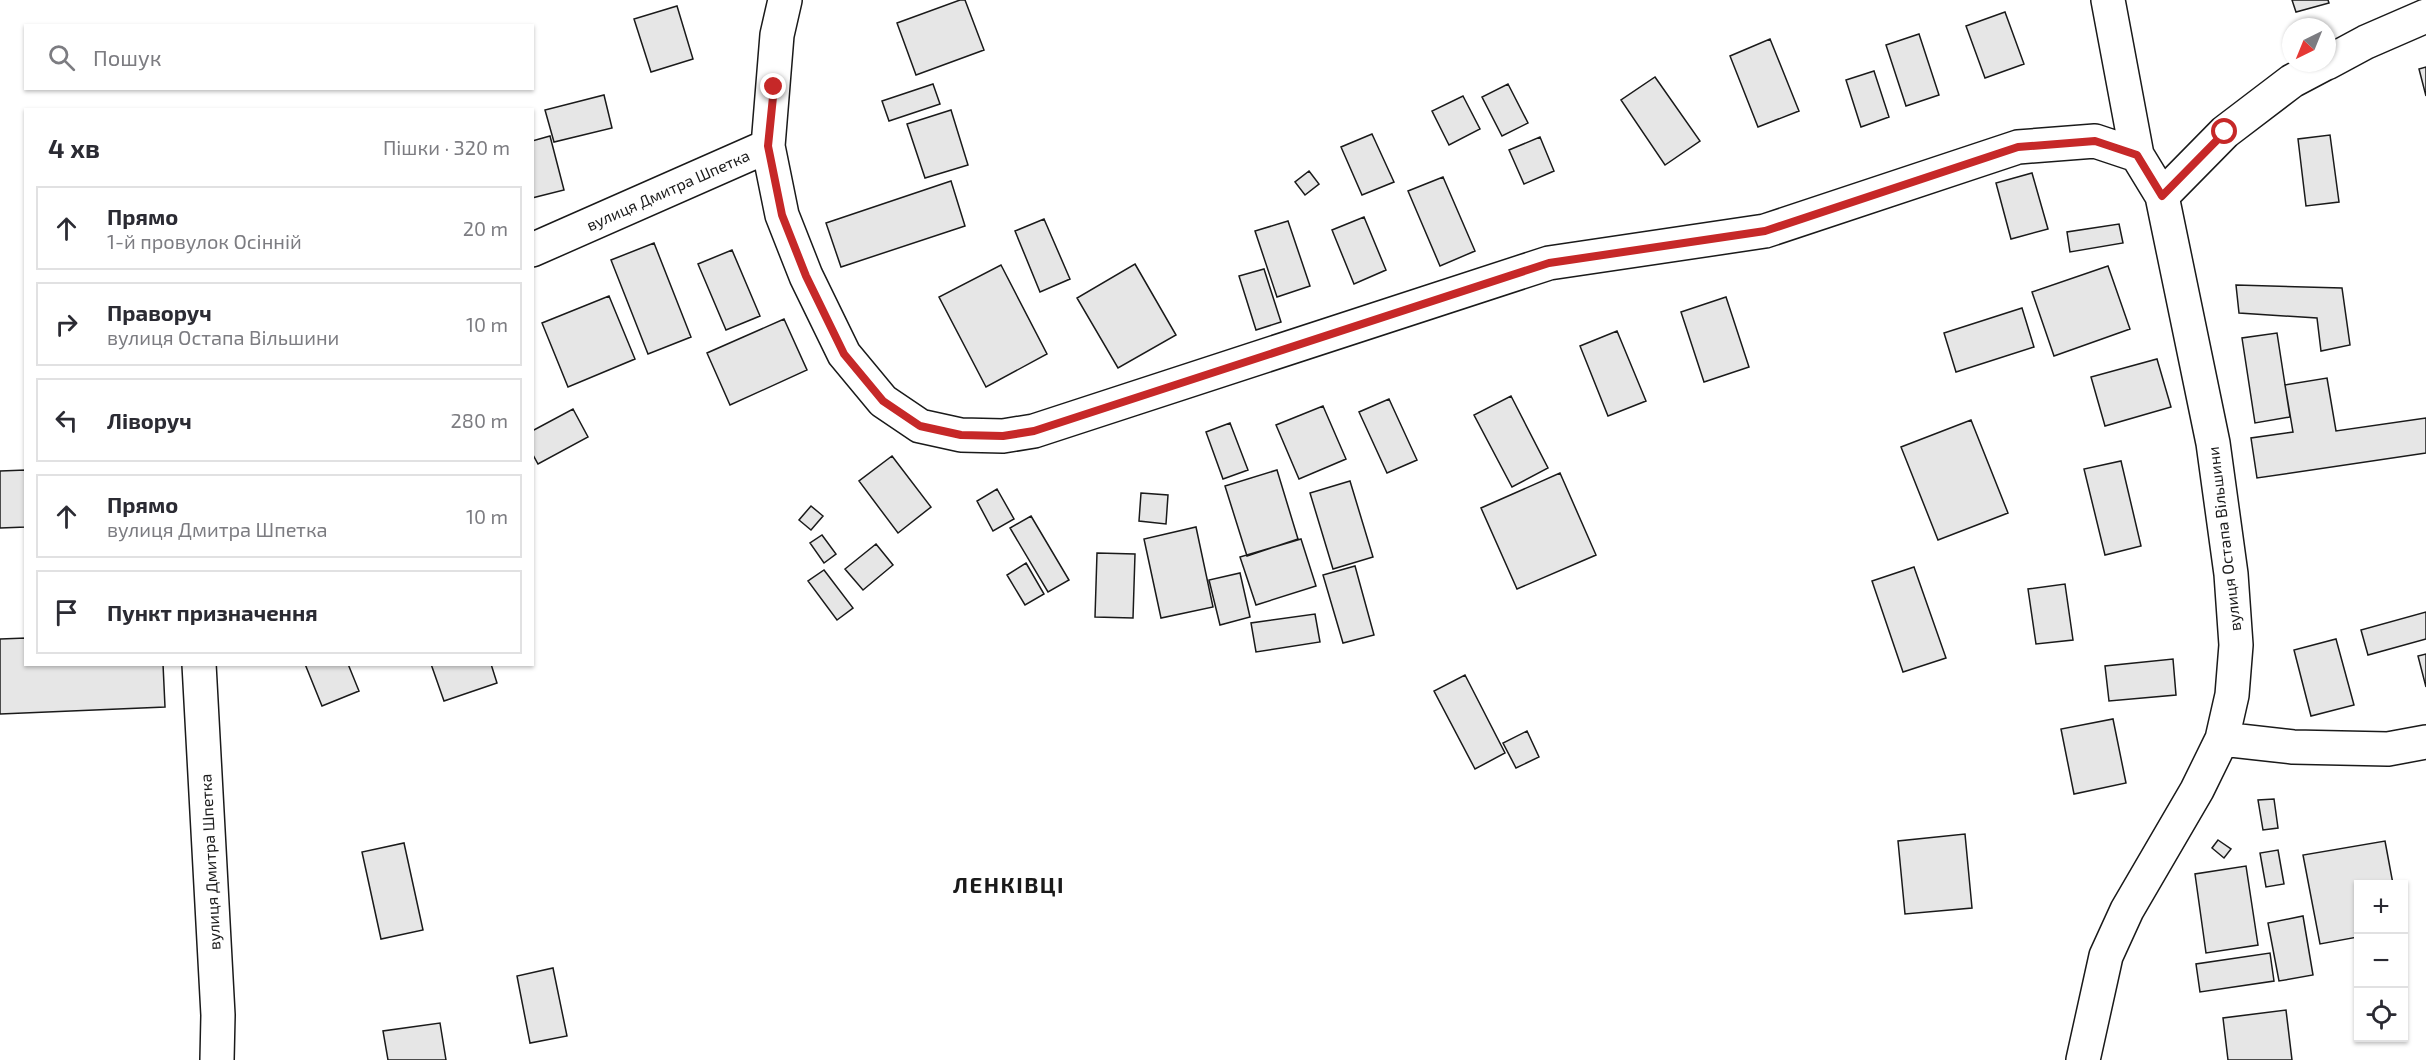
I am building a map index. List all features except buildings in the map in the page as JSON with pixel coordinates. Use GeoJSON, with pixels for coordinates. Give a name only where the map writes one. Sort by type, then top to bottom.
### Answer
{"type":"FeatureCollection","features":[{"type":"Feature","properties":{"kind":"street","name":"вулиця Дмитра Шпетка"},"geometry":{"type":"LineString","coordinates":[[534,249],[768,146],[777,35],[785,0]]}},
{"type":"Feature","properties":{"kind":"street","name":"вулиця Остапа Вільшини"},"geometry":{"type":"LineString","coordinates":[[2083,1060],[2106,956],[2127,910],[2197,790],[2222,739],[2232,695],[2236,645],[2231,574],[2213,442],[2162,196],[2137,155],[2108,0]]}},
{"type":"Feature","properties":{"kind":"street"},"geometry":{"type":"LineString","coordinates":[[2336,58],[2366,42],[2426,16]]}},
{"type":"Feature","properties":{"kind":"street"},"geometry":{"type":"LineString","coordinates":[[2162,196],[2225,132],[2292,81],[2310,72]]}},
{"type":"Feature","properties":{"kind":"street"},"geometry":{"type":"LineString","coordinates":[[768,146],[782,215],[806,276],[844,354],[883,401],[920,426],[961,435],[1003,436],[1034,431],[1549,263],[1765,231],[2018,147],[2095,141],[2137,155]]}},
{"type":"Feature","properties":{"kind":"street","name":"вулиця Дмитра Шпетка"},"geometry":{"type":"LineString","coordinates":[[199,666],[218,1015],[217,1060]]}},
{"type":"Feature","properties":{"kind":"street"},"geometry":{"type":"LineString","coordinates":[[2222,739],[2293,747],[2388,749],[2426,742]]}},
{"type":"Feature","properties":{"kind":"district","name":"ЛЕНКІВЦІ"},"geometry":{"type":"Point","coordinates":[1009,885]}},
{"type":"Feature","properties":{"kind":"route"},"geometry":{"type":"LineString","coordinates":[[774,87],[768,146],[782,215],[806,276],[844,354],[883,401],[920,426],[961,435],[1003,436],[1034,431],[1549,263],[1765,231],[2018,147],[2095,141],[2137,155],[2162,196],[2225,132]]}}]}
